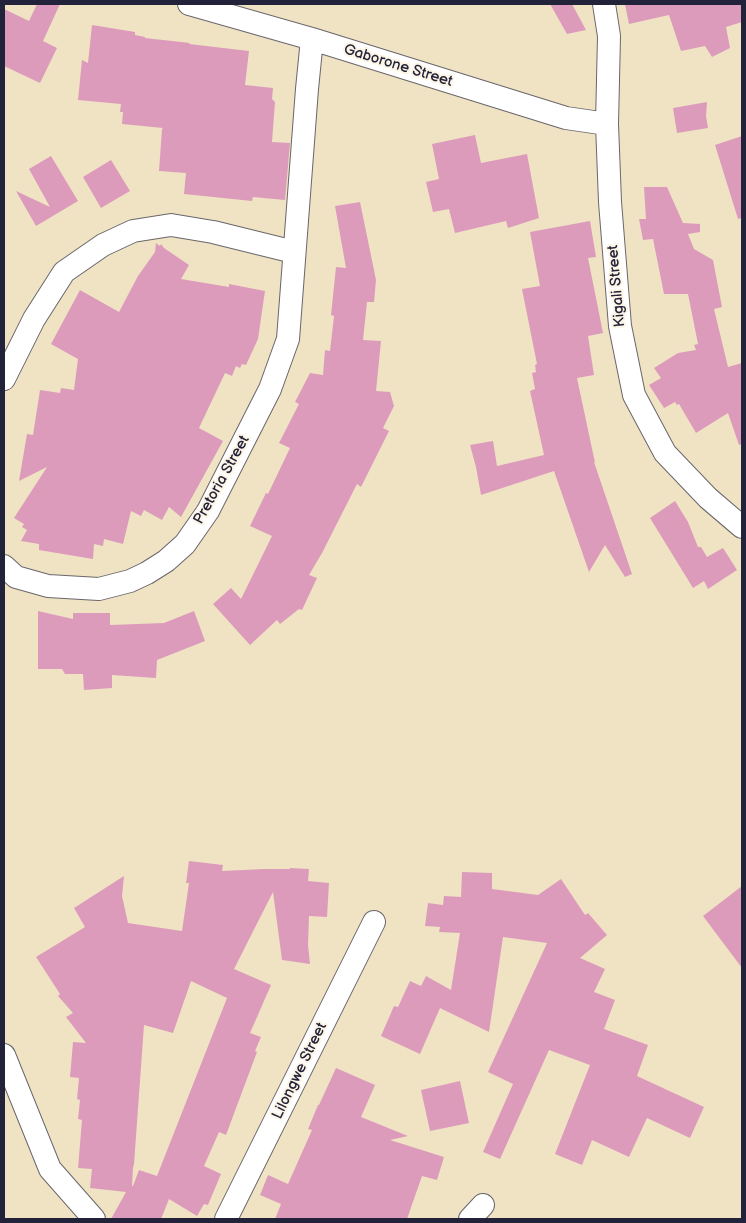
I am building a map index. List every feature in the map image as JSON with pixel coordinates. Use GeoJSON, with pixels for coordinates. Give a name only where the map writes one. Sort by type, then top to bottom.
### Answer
{"type":"FeatureCollection","features":[{"type":"Feature","properties":{"kind":"street","name":"Gaborone Street"},"geometry":{"type":"LineString","coordinates":[[189,4],[312,39],[566,118],[607,124]]}},
{"type":"Feature","properties":{"kind":"street","name":"Kigali Street"},"geometry":{"type":"LineString","coordinates":[[604,4],[609,36],[607,124],[610,202],[620,326],[634,395],[665,453],[708,498],[742,527]]}},
{"type":"Feature","properties":{"kind":"street","name":"Pretoria Street"},"geometry":{"type":"LineString","coordinates":[[4,566],[16,577],[48,586],[99,590],[130,581],[166,561],[185,544],[208,512],[270,389],[288,339],[306,89],[312,39]]}},
{"type":"Feature","properties":{"kind":"street"},"geometry":{"type":"LineString","coordinates":[[4,380],[34,319],[64,272],[102,245],[133,231],[171,225],[212,232],[294,252]]}},
{"type":"Feature","properties":{"kind":"street","name":"Lilongwe Street"},"geometry":{"type":"LineString","coordinates":[[226,1219],[374,922]]}},
{"type":"Feature","properties":{"kind":"street"},"geometry":{"type":"LineString","coordinates":[[4,1055],[50,1169],[94,1219]]}},
{"type":"Feature","properties":{"kind":"building"},"geometry":{"type":"Polygon","coordinates":[[[37,4],[60,4],[43,41],[57,48],[40,83],[4,66],[4,9],[29,21],[37,4]]]}},
{"type":"Feature","properties":{"kind":"building"},"geometry":{"type":"Polygon","coordinates":[[[550,4],[572,4],[586,30],[567,34],[550,4]]]}},
{"type":"Feature","properties":{"kind":"building"},"geometry":{"type":"Polygon","coordinates":[[[625,4],[742,4],[742,22],[726,27],[730,48],[712,57],[705,46],[681,51],[669,15],[629,24],[625,4]]]}},
{"type":"Feature","properties":{"kind":"building"},"geometry":{"type":"Polygon","coordinates":[[[92,25],[135,32],[135,35],[145,38],[249,51],[245,85],[273,88],[272,99],[275,102],[272,142],[290,143],[285,200],[253,197],[252,201],[184,194],[186,173],[159,171],[163,128],[122,124],[123,112],[120,112],[121,104],[78,100],[82,60],[88,63],[92,25]]]}},
{"type":"Feature","properties":{"kind":"building"},"geometry":{"type":"Polygon","coordinates":[[[707,102],[706,116],[708,128],[677,133],[673,108],[707,102]]]}},
{"type":"Feature","properties":{"kind":"building"},"geometry":{"type":"Polygon","coordinates":[[[475,135],[481,163],[527,154],[539,218],[508,228],[506,221],[455,233],[449,209],[433,212],[426,182],[439,179],[432,144],[475,135]]]}},
{"type":"Feature","properties":{"kind":"building"},"geometry":{"type":"Polygon","coordinates":[[[742,136],[742,218],[738,219],[715,145],[742,136]]]}},
{"type":"Feature","properties":{"kind":"building"},"geometry":{"type":"Polygon","coordinates":[[[51,156],[78,201],[36,226],[16,191],[50,207],[29,169],[51,156]]]}},
{"type":"Feature","properties":{"kind":"building"},"geometry":{"type":"Polygon","coordinates":[[[111,160],[130,191],[101,208],[83,177],[111,160]]]}},
{"type":"Feature","properties":{"kind":"building"},"geometry":{"type":"Polygon","coordinates":[[[644,187],[667,187],[683,223],[700,224],[700,232],[688,234],[694,249],[713,260],[722,307],[714,309],[728,367],[742,363],[742,444],[739,445],[728,413],[696,433],[679,404],[677,405],[675,402],[664,408],[649,385],[661,378],[654,368],[678,353],[696,350],[694,345],[698,344],[688,294],[664,294],[653,239],[643,240],[639,219],[646,219],[644,187]]]}},
{"type":"Feature","properties":{"kind":"building"},"geometry":{"type":"Polygon","coordinates":[[[360,202],[376,280],[374,302],[367,302],[363,340],[381,341],[376,391],[390,392],[394,406],[383,428],[389,431],[361,487],[357,484],[309,575],[317,578],[302,610],[299,609],[280,624],[277,620],[250,645],[213,604],[231,588],[241,599],[272,536],[250,526],[290,448],[279,443],[299,404],[295,402],[310,373],[323,375],[325,350],[330,351],[334,316],[331,315],[336,267],[346,268],[335,206],[360,202]]]}},
{"type":"Feature","properties":{"kind":"building"},"geometry":{"type":"Polygon","coordinates":[[[590,221],[596,257],[588,258],[603,333],[588,336],[594,375],[577,378],[594,462],[632,574],[625,577],[605,545],[589,572],[554,471],[481,495],[470,445],[493,441],[497,466],[544,455],[530,391],[535,389],[532,373],[536,372],[535,365],[537,364],[522,289],[540,286],[530,232],[590,221]]]}},
{"type":"Feature","properties":{"kind":"building"},"geometry":{"type":"Polygon","coordinates":[[[156,243],[160,246],[161,244],[189,265],[181,279],[229,287],[229,284],[265,291],[258,339],[246,365],[242,364],[240,368],[236,366],[232,376],[225,373],[199,428],[223,441],[181,517],[169,507],[162,520],[144,510],[141,516],[131,511],[123,544],[104,539],[103,546],[94,544],[93,559],[39,550],[39,544],[21,541],[27,530],[22,527],[24,524],[14,518],[47,467],[19,481],[27,434],[33,435],[40,390],[60,393],[61,388],[74,390],[78,359],[51,344],[80,290],[119,312],[138,276],[155,252],[156,243]]]}},
{"type":"Feature","properties":{"kind":"building"},"geometry":{"type":"Polygon","coordinates":[[[675,501],[688,522],[698,547],[701,547],[707,557],[723,548],[737,570],[708,589],[704,581],[693,588],[650,518],[675,501]]]}},
{"type":"Feature","properties":{"kind":"building"},"geometry":{"type":"Polygon","coordinates":[[[38,611],[73,619],[73,613],[110,613],[110,625],[164,623],[194,611],[205,641],[157,660],[156,678],[112,675],[112,688],[84,690],[83,674],[65,674],[62,669],[38,669],[38,611]]]}},
{"type":"Feature","properties":{"kind":"building"},"geometry":{"type":"Polygon","coordinates":[[[189,861],[223,865],[222,871],[309,869],[308,881],[329,883],[327,917],[309,916],[308,945],[310,964],[282,960],[273,892],[234,969],[271,985],[250,1033],[261,1037],[255,1051],[257,1052],[226,1135],[219,1132],[204,1166],[221,1174],[208,1205],[204,1204],[197,1216],[169,1199],[161,1219],[111,1219],[126,1192],[90,1188],[92,1169],[78,1168],[82,1120],[78,1119],[80,1100],[77,1099],[79,1078],[70,1077],[73,1042],[86,1043],[66,1017],[73,1013],[58,996],[60,994],[36,957],[85,927],[74,908],[124,876],[122,896],[128,923],[182,931],[189,883],[186,883],[189,861]],[[191,981],[173,1033],[144,1025],[132,1186],[139,1170],[157,1176],[227,998],[191,981]]]}},
{"type":"Feature","properties":{"kind":"building"},"geometry":{"type":"Polygon","coordinates":[[[462,872],[492,873],[492,889],[538,895],[561,879],[585,915],[588,913],[607,935],[580,958],[605,969],[594,992],[615,1000],[604,1029],[648,1045],[637,1076],[704,1107],[690,1138],[647,1118],[629,1157],[592,1140],[582,1165],[555,1154],[590,1065],[549,1050],[500,1159],[483,1152],[513,1084],[488,1072],[547,943],[503,937],[489,1032],[440,1008],[420,1054],[381,1036],[394,1006],[398,1007],[410,981],[421,986],[426,976],[451,990],[460,933],[439,932],[440,927],[425,926],[428,903],[443,905],[444,896],[461,897],[462,872]]]}},
{"type":"Feature","properties":{"kind":"building"},"geometry":{"type":"Polygon","coordinates":[[[742,886],[742,968],[703,916],[742,886]]]}},
{"type":"Feature","properties":{"kind":"building"},"geometry":{"type":"Polygon","coordinates":[[[336,1068],[375,1085],[361,1117],[408,1136],[390,1140],[444,1157],[437,1180],[422,1176],[407,1219],[275,1219],[281,1204],[260,1195],[268,1175],[288,1184],[312,1130],[308,1129],[336,1068]]]}},
{"type":"Feature","properties":{"kind":"building"},"geometry":{"type":"Polygon","coordinates":[[[460,1081],[469,1123],[430,1131],[421,1090],[460,1081]]]}}]}
